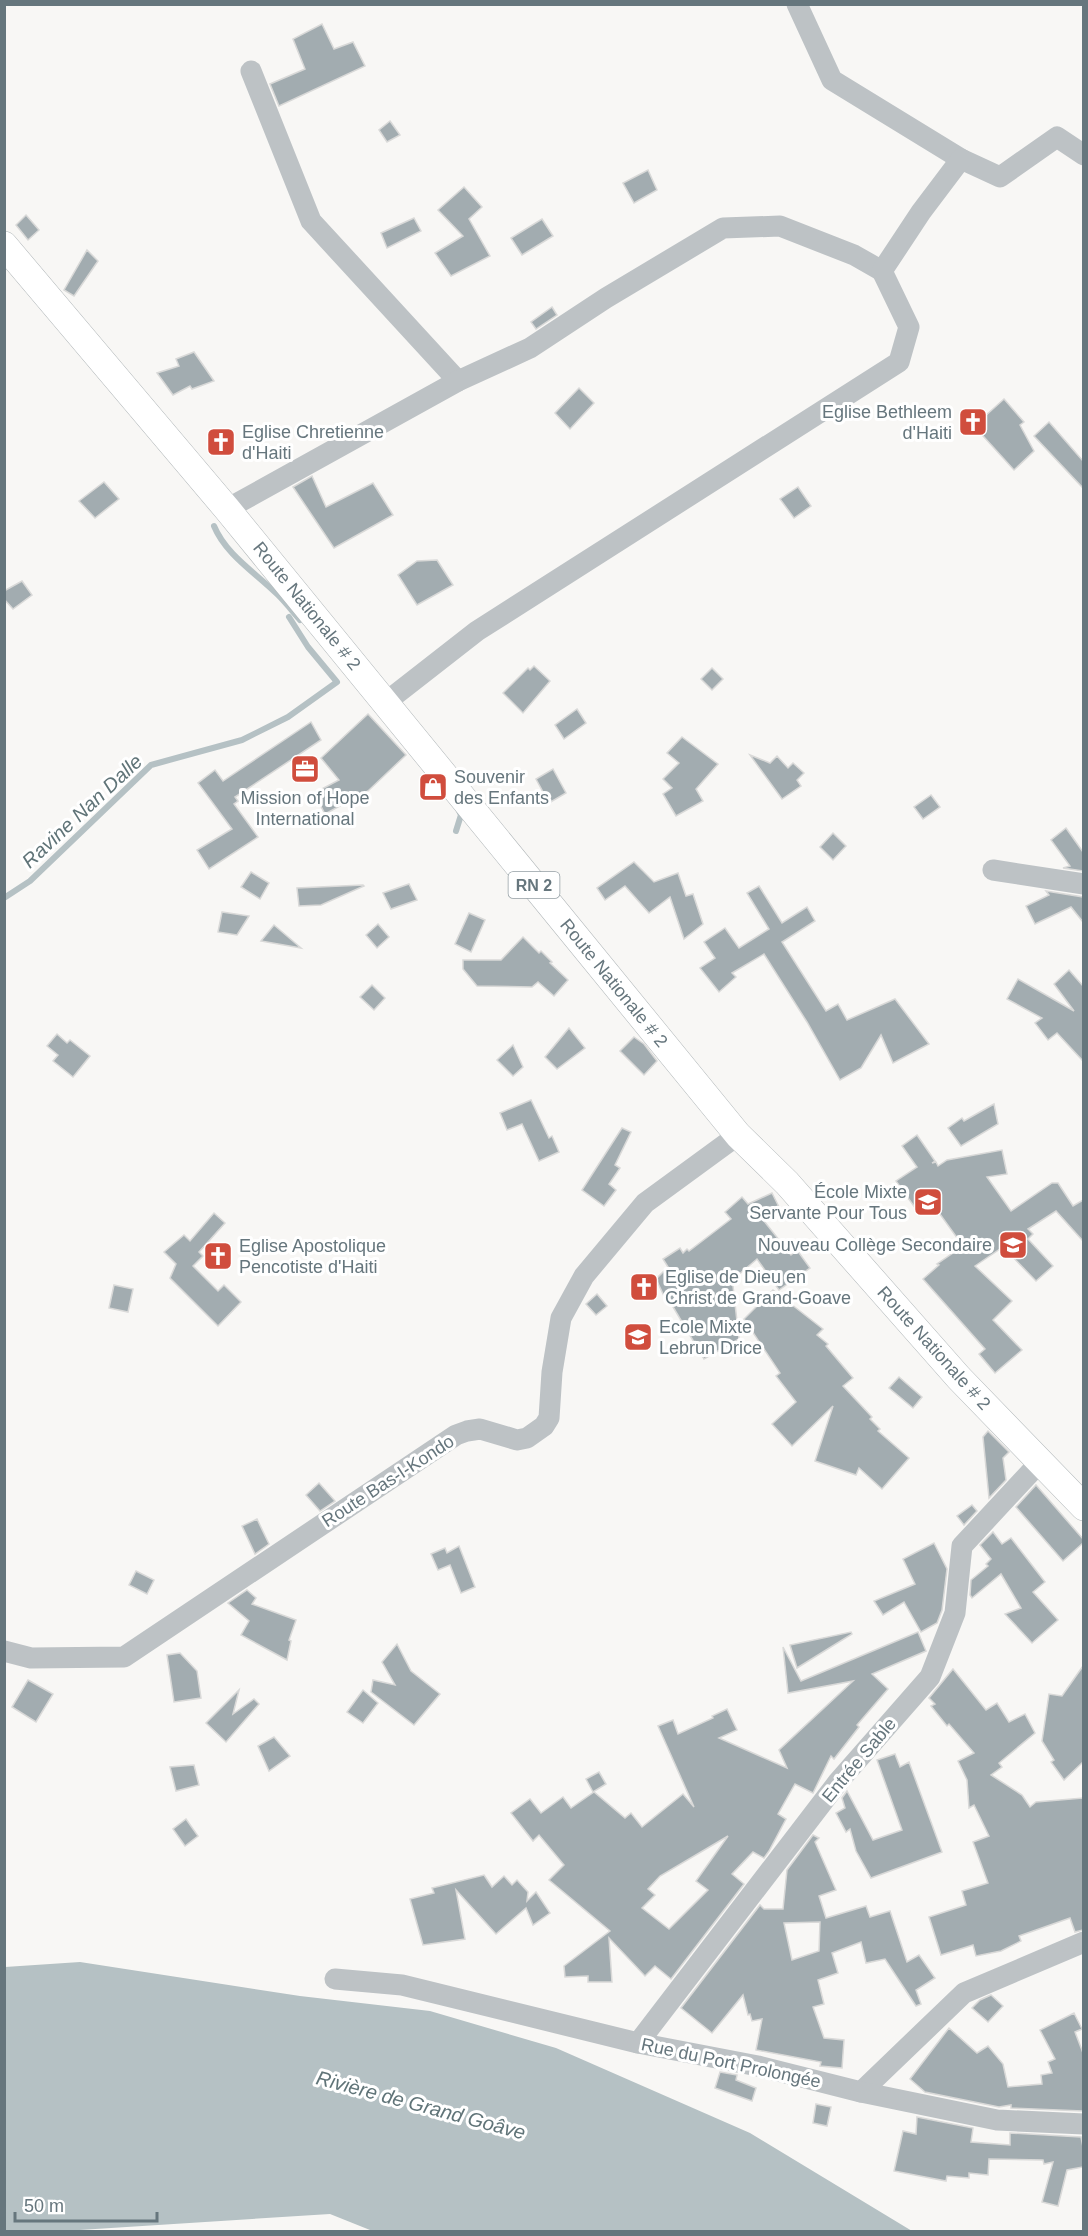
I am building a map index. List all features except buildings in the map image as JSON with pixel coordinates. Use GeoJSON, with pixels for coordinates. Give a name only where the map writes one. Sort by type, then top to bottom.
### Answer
{"type":"FeatureCollection","features":[{"type":"Feature","properties":{"kind":"main road","name":"Route Nationale # 2"},"geometry":{"type":"LineString","coordinates":[[4,245],[386,702],[738,1135],[787,1183],[958,1378],[1083,1507]]}},
{"type":"Feature","properties":{"kind":"street"},"geometry":{"type":"LineString","coordinates":[[797,4],[832,80],[961,159],[1000,177],[1057,137],[1083,155]]}},
{"type":"Feature","properties":{"kind":"street"},"geometry":{"type":"LineString","coordinates":[[251,71],[311,221],[458,381]]}},
{"type":"Feature","properties":{"kind":"street"},"geometry":{"type":"LineString","coordinates":[[882,271],[921,212],[961,159]]}},
{"type":"Feature","properties":{"kind":"street"},"geometry":{"type":"LineString","coordinates":[[226,509],[458,381],[530,348],[606,298],[723,228],[780,226],[854,255],[882,271],[909,327],[898,362],[477,631],[386,702]]}},
{"type":"Feature","properties":{"kind":"street"},"geometry":{"type":"LineString","coordinates":[[993,870],[1083,884]]}},
{"type":"Feature","properties":{"kind":"street","name":"Route Bas-I-Kondo"},"geometry":{"type":"LineString","coordinates":[[4,1651],[31,1658],[124,1657],[456,1435],[480,1429],[517,1440],[536,1433],[549,1418],[552,1372],[561,1318],[584,1276],[645,1203],[738,1135]]}},
{"type":"Feature","properties":{"kind":"street","name":"Entrée Sable"},"geometry":{"type":"LineString","coordinates":[[638,2043],[838,1782],[930,1677],[955,1613],[962,1546],[1040,1462]]}},
{"type":"Feature","properties":{"kind":"street"},"geometry":{"type":"LineString","coordinates":[[861,2092],[964,1993],[1083,1942]]}},
{"type":"Feature","properties":{"kind":"street","name":"Rue du Port Prolongée"},"geometry":{"type":"LineString","coordinates":[[335,1979],[402,1985],[638,2043],[758,2066],[861,2092],[997,2120],[1083,2124]]}},
{"type":"Feature","properties":{"kind":"water","name":"Rivière de Grand Goâve"},"geometry":{"type":"Polygon","coordinates":[[[80,1962],[300,1996],[430,2011],[556,2048],[750,2133],[912,2231],[375,2232],[330,2214],[64,2231],[5,2231],[5,1967],[80,1962]]]}},
{"type":"Feature","properties":{"kind":"waterway"},"geometry":{"type":"LineString","coordinates":[[214,526],[234,555],[278,595],[300,620]]}},
{"type":"Feature","properties":{"kind":"waterway","name":"Ravine Nan Dalle"},"geometry":{"type":"LineString","coordinates":[[4,898],[30,881],[151,765],[242,740],[288,717],[337,682],[308,647],[289,617]]}},
{"type":"Feature","properties":{"kind":"waterway"},"geometry":{"type":"LineString","coordinates":[[456,831],[461,815],[458,809]]}},
{"type":"Feature","properties":{"kind":"place","name":"Eglise Bethleem d'Haiti"},"geometry":{"type":"Point","coordinates":[973,422]}},
{"type":"Feature","properties":{"kind":"place","name":"Eglise Chretienne d'Haiti"},"geometry":{"type":"Point","coordinates":[221,442]}},
{"type":"Feature","properties":{"kind":"place","name":"Mission of Hope International"},"geometry":{"type":"Point","coordinates":[305,769]}},
{"type":"Feature","properties":{"kind":"place","name":"Souvenir des Enfants"},"geometry":{"type":"Point","coordinates":[433,787]}},
{"type":"Feature","properties":{"kind":"place","name":"École Mixte Servante Pour Tous"},"geometry":{"type":"Point","coordinates":[928,1202]}},
{"type":"Feature","properties":{"kind":"place","name":"Nouveau Collège Secondaire"},"geometry":{"type":"Point","coordinates":[1013,1245]}},
{"type":"Feature","properties":{"kind":"place","name":"Eglise Apostolique Pencotiste d'Haiti"},"geometry":{"type":"Point","coordinates":[218,1256]}},
{"type":"Feature","properties":{"kind":"place","name":"Eglise de Dieu en Christ de Grand-Goave"},"geometry":{"type":"Point","coordinates":[644,1287]}},
{"type":"Feature","properties":{"kind":"place","name":"Ecole Mixte Lebrun Drice"},"geometry":{"type":"Point","coordinates":[638,1337]}}]}
